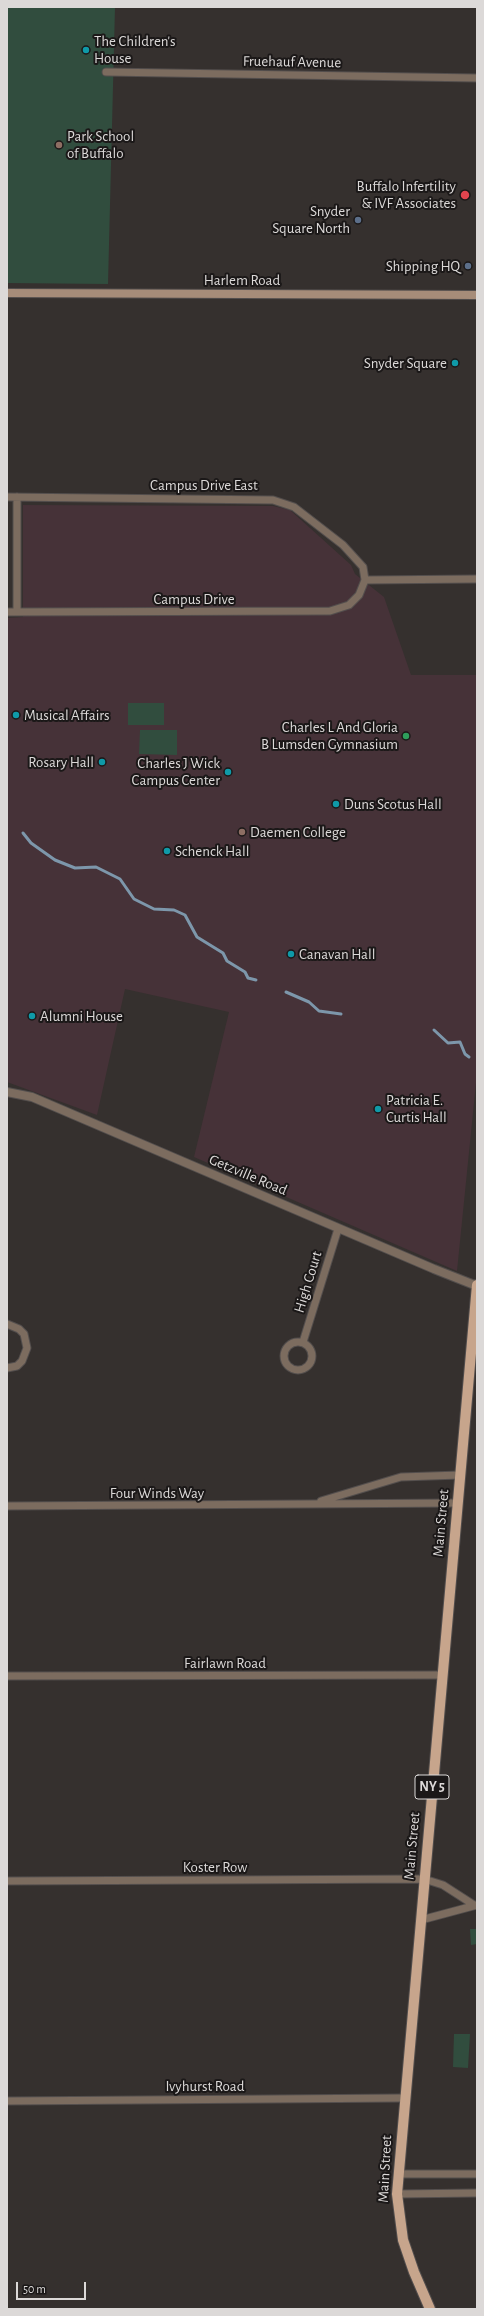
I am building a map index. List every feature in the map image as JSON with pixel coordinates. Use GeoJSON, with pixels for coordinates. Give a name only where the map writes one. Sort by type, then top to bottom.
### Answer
{"type":"FeatureCollection","features":[{"type":"Feature","properties":{"kind":"main road","name":"Harlem Road"},"geometry":{"type":"LineString","coordinates":[[7,293],[477,295]]}},
{"type":"Feature","properties":{"kind":"main road","name":"Main Street"},"geometry":{"type":"LineString","coordinates":[[430,2309],[414,2272],[403,2240],[397,2194],[404,2098],[460,1475],[474,1360],[477,1285]]}},
{"type":"Feature","properties":{"kind":"street","name":"Fruehauf Avenue"},"geometry":{"type":"LineString","coordinates":[[106,72],[477,78]]}},
{"type":"Feature","properties":{"kind":"street","name":"Campus Drive East"},"geometry":{"type":"LineString","coordinates":[[7,497],[273,500],[294,507],[343,545],[363,566],[365,580]]}},
{"type":"Feature","properties":{"kind":"street"},"geometry":{"type":"LineString","coordinates":[[17,497],[17,612]]}},
{"type":"Feature","properties":{"kind":"street"},"geometry":{"type":"LineString","coordinates":[[365,580],[477,579]]}},
{"type":"Feature","properties":{"kind":"street","name":"Campus Drive"},"geometry":{"type":"LineString","coordinates":[[7,612],[330,611],[349,605],[359,595],[365,580]]}},
{"type":"Feature","properties":{"kind":"street","name":"Getzville Road"},"geometry":{"type":"LineString","coordinates":[[7,1092],[32,1097],[338,1229],[477,1285]]}},
{"type":"Feature","properties":{"kind":"street","name":"High Court"},"geometry":{"type":"LineString","coordinates":[[303,1342],[338,1229]]}},
{"type":"Feature","properties":{"kind":"street"},"geometry":{"type":"LineString","coordinates":[[7,1324],[19,1329],[24,1334],[27,1348],[22,1361],[17,1366],[7,1368]]}},
{"type":"Feature","properties":{"kind":"street"},"geometry":{"type":"LineString","coordinates":[[294,1342],[303,1342],[310,1348],[311,1362],[300,1370],[291,1368],[284,1357],[286,1348],[294,1342]]}},
{"type":"Feature","properties":{"kind":"street","name":"Four Winds Way"},"geometry":{"type":"LineString","coordinates":[[307,1504],[401,1477],[460,1475]]}},
{"type":"Feature","properties":{"kind":"street","name":"Four Winds Way"},"geometry":{"type":"LineString","coordinates":[[7,1506],[458,1503]]}},
{"type":"Feature","properties":{"kind":"street","name":"Fairlawn Road"},"geometry":{"type":"LineString","coordinates":[[7,1676],[442,1675]]}},
{"type":"Feature","properties":{"kind":"street"},"geometry":{"type":"LineString","coordinates":[[424,1879],[446,1887],[476,1905]]}},
{"type":"Feature","properties":{"kind":"street","name":"Koster Row"},"geometry":{"type":"LineString","coordinates":[[7,1881],[424,1879]]}},
{"type":"Feature","properties":{"kind":"street"},"geometry":{"type":"LineString","coordinates":[[421,1920],[476,1905]]}},
{"type":"Feature","properties":{"kind":"street","name":"Ivyhurst Road"},"geometry":{"type":"LineString","coordinates":[[7,2101],[404,2098]]}},
{"type":"Feature","properties":{"kind":"street"},"geometry":{"type":"LineString","coordinates":[[398,2174],[477,2174]]}},
{"type":"Feature","properties":{"kind":"street"},"geometry":{"type":"LineString","coordinates":[[397,2194],[477,2193]]}},
{"type":"Feature","properties":{"kind":"shaded area","name":"Daemen College"},"geometry":{"type":"Polygon","coordinates":[[[23,505],[273,506],[290,510],[351,565],[355,574],[384,597],[411,675],[477,675],[477,1073],[457,1271],[194,1157],[229,1012],[125,989],[97,1115],[7,1082],[7,618],[23,617],[23,505]]]}},
{"type":"Feature","properties":{"kind":"green space","name":"Park School of Buffalo"},"geometry":{"type":"Polygon","coordinates":[[[7,7],[115,7],[108,284],[7,283],[7,7]]]}},
{"type":"Feature","properties":{"kind":"green space"},"geometry":{"type":"Polygon","coordinates":[[[128,703],[164,703],[164,725],[128,725],[128,703]]]}},
{"type":"Feature","properties":{"kind":"green space"},"geometry":{"type":"Polygon","coordinates":[[[140,730],[177,730],[177,755],[139,754],[140,730]]]}},
{"type":"Feature","properties":{"kind":"green space"},"geometry":{"type":"Polygon","coordinates":[[[470,1929],[477,1929],[477,1944],[471,1945],[470,1929]]]}},
{"type":"Feature","properties":{"kind":"green space"},"geometry":{"type":"Polygon","coordinates":[[[454,2034],[470,2034],[468,2068],[453,2067],[454,2034]]]}},
{"type":"Feature","properties":{"kind":"waterway"},"geometry":{"type":"LineString","coordinates":[[23,833],[31,843],[55,860],[75,868],[96,867],[120,879],[134,899],[154,909],[174,910],[185,915],[197,937],[223,953],[227,961],[245,972],[248,978],[256,980]]}},
{"type":"Feature","properties":{"kind":"waterway"},"geometry":{"type":"LineString","coordinates":[[286,992],[309,1002],[319,1011],[341,1014]]}},
{"type":"Feature","properties":{"kind":"waterway"},"geometry":{"type":"LineString","coordinates":[[434,1030],[448,1043],[460,1042],[465,1054],[469,1057]]}},
{"type":"Feature","properties":{"kind":"place","name":"The Children's House"},"geometry":{"type":"Point","coordinates":[86,50]}},
{"type":"Feature","properties":{"kind":"place","name":"Park School of Buffalo"},"geometry":{"type":"Point","coordinates":[59,145]}},
{"type":"Feature","properties":{"kind":"place","name":"Buffalo Infertility & IVF Associates"},"geometry":{"type":"Point","coordinates":[465,195]}},
{"type":"Feature","properties":{"kind":"place","name":"Snyder Square North"},"geometry":{"type":"Point","coordinates":[358,220]}},
{"type":"Feature","properties":{"kind":"place","name":"Shipping HQ"},"geometry":{"type":"Point","coordinates":[468,266]}},
{"type":"Feature","properties":{"kind":"place","name":"Snyder Square"},"geometry":{"type":"Point","coordinates":[455,363]}},
{"type":"Feature","properties":{"kind":"place","name":"Musical Affairs"},"geometry":{"type":"Point","coordinates":[16,715]}},
{"type":"Feature","properties":{"kind":"place","name":"Charles L And Gloria B Lumsden Gymnasium"},"geometry":{"type":"Point","coordinates":[406,736]}},
{"type":"Feature","properties":{"kind":"place","name":"Rosary Hall"},"geometry":{"type":"Point","coordinates":[102,762]}},
{"type":"Feature","properties":{"kind":"place","name":"Charles J Wick Campus Center"},"geometry":{"type":"Point","coordinates":[228,772]}},
{"type":"Feature","properties":{"kind":"place","name":"Duns Scotus Hall"},"geometry":{"type":"Point","coordinates":[336,804]}},
{"type":"Feature","properties":{"kind":"place","name":"Daemen College"},"geometry":{"type":"Point","coordinates":[242,832]}},
{"type":"Feature","properties":{"kind":"place","name":"Schenck Hall"},"geometry":{"type":"Point","coordinates":[167,851]}},
{"type":"Feature","properties":{"kind":"place","name":"Canavan Hall"},"geometry":{"type":"Point","coordinates":[291,954]}},
{"type":"Feature","properties":{"kind":"place","name":"Alumni House"},"geometry":{"type":"Point","coordinates":[32,1016]}},
{"type":"Feature","properties":{"kind":"place","name":"Patricia E. Curtis Hall"},"geometry":{"type":"Point","coordinates":[378,1109]}}]}
